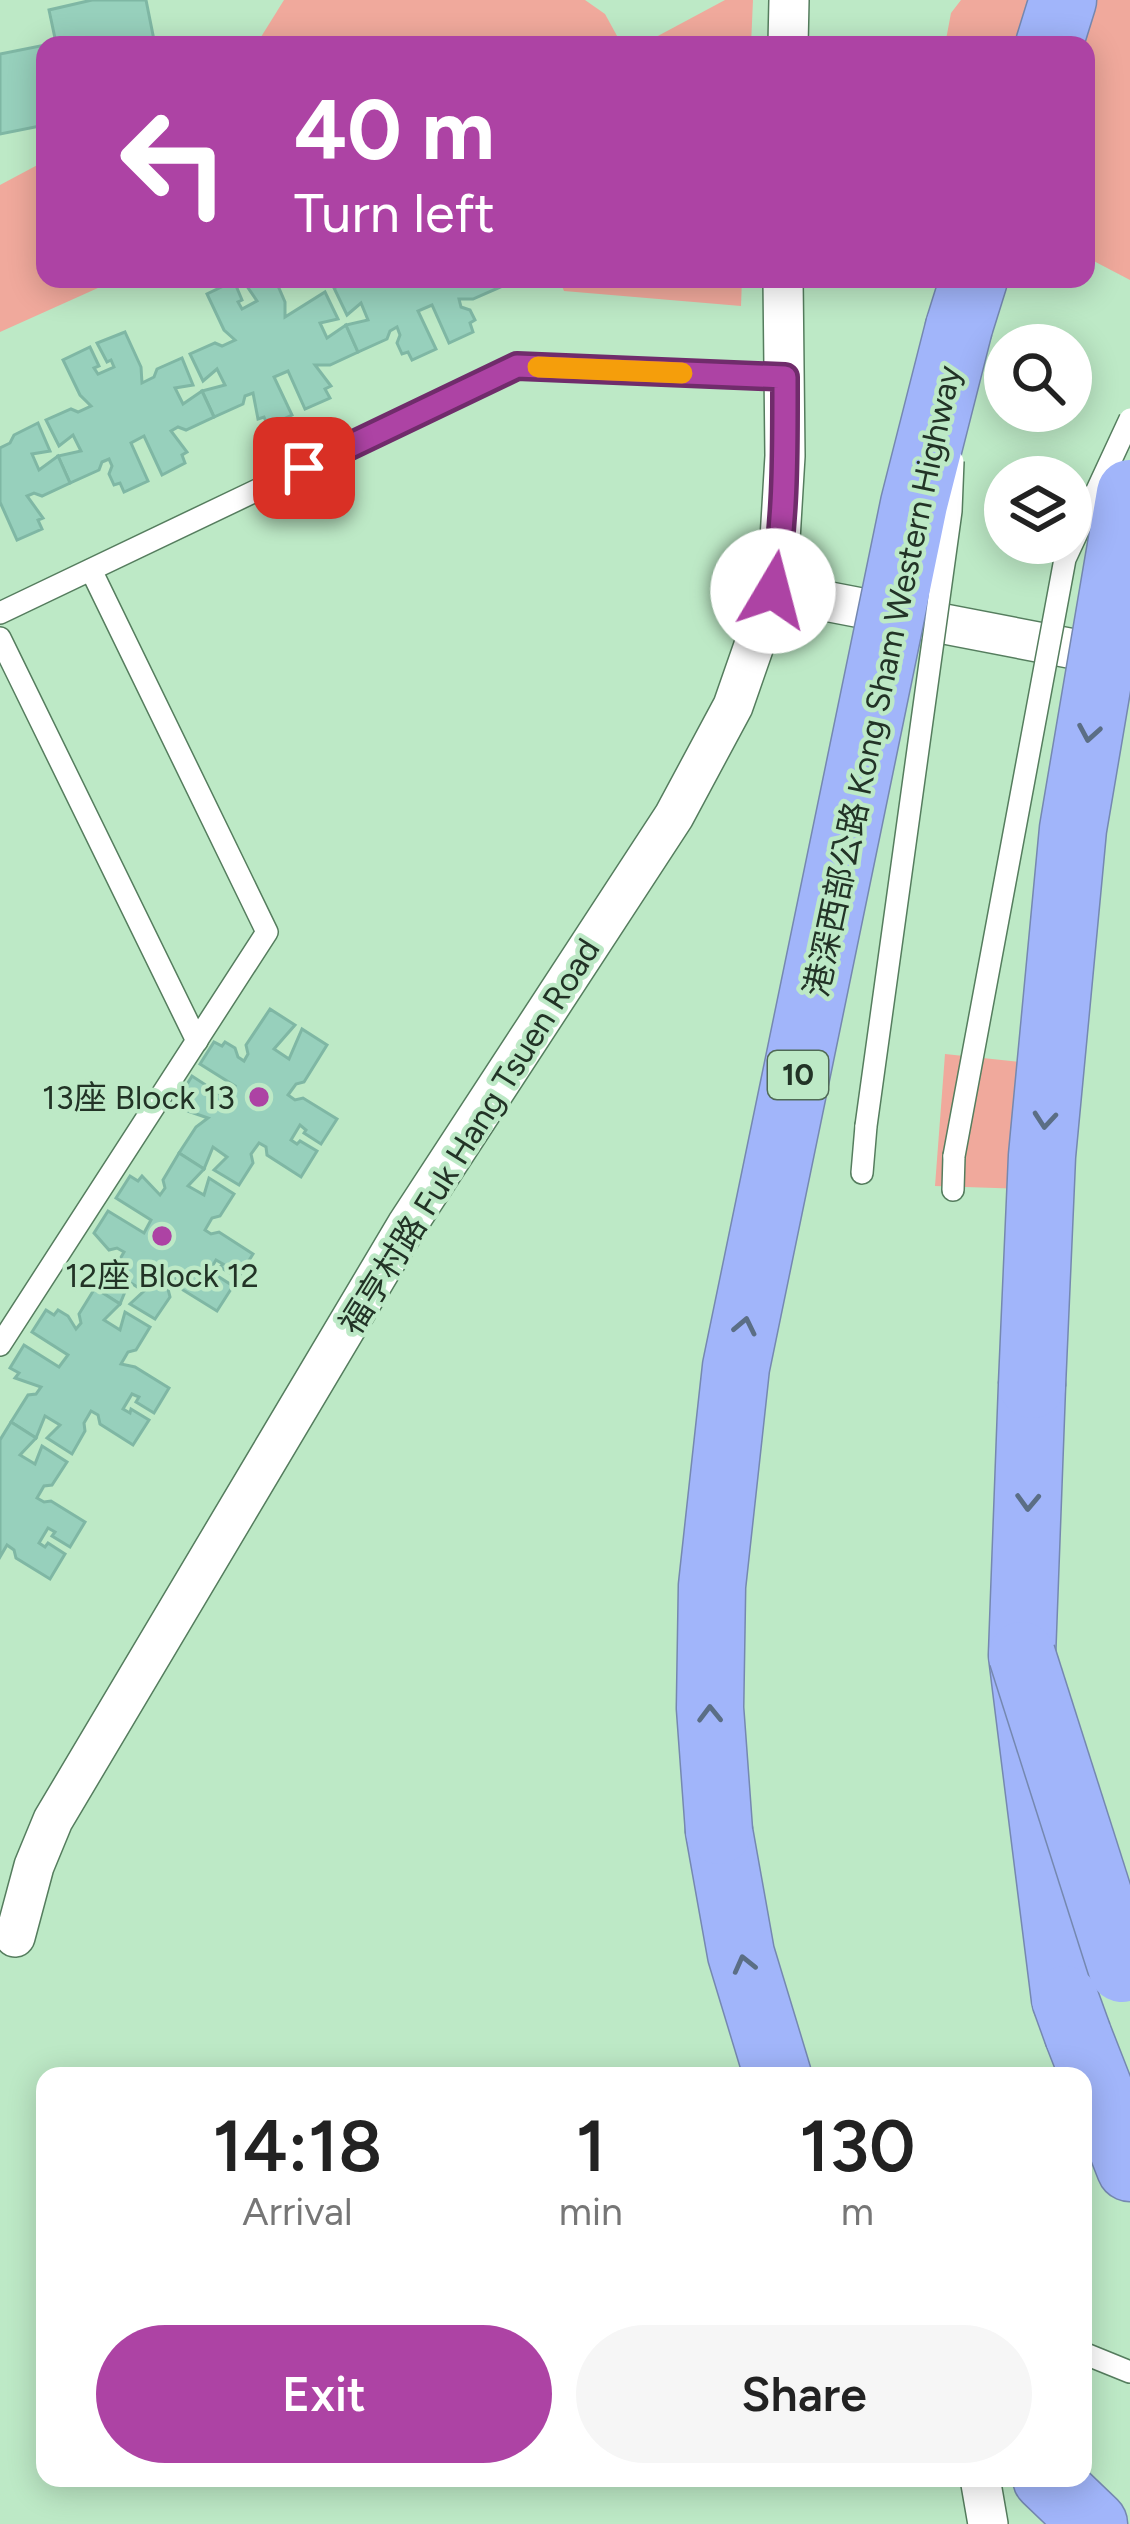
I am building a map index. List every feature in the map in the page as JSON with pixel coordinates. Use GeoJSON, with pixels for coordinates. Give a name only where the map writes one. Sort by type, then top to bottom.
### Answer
{"type":"FeatureCollection","features":[{"type":"Feature","properties":{"kind":"highway"},"geometry":{"type":"LineString","coordinates":[[1051,36],[1063,0]]}},
{"type":"Feature","properties":{"kind":"highway","name":"港深西部公路 Kong Sham Western Highway"},"geometry":{"type":"LineString","coordinates":[[775,2067],[728,1896],[712,1771],[710,1646],[719,1501],[736,1367],[914,504],[966,303]]}},
{"type":"Feature","properties":{"kind":"highway"},"geometry":{"type":"LineString","coordinates":[[1091,2067],[1065,1999],[1022,1655],[1044,1133],[1072,829],[1130,493]]}},
{"type":"Feature","properties":{"kind":"highway"},"geometry":{"type":"LineString","coordinates":[[1022,1655],[1130,1988]]}},
{"type":"Feature","properties":{"kind":"highway"},"geometry":{"type":"LineString","coordinates":[[1092,2069],[1130,2168]]}},
{"type":"Feature","properties":{"kind":"highway"},"geometry":{"type":"LineString","coordinates":[[1036,2487],[1063,2524]]}},
{"type":"Feature","properties":{"kind":"highway"},"geometry":{"type":"LineString","coordinates":[[1055,2487],[1094,2524]]}},
{"type":"Feature","properties":{"kind":"street"},"geometry":{"type":"LineString","coordinates":[[788,36],[790,0]]}},
{"type":"Feature","properties":{"kind":"street","name":"福亨村路 Fuk Hang Tsuen Road"},"geometry":{"type":"LineString","coordinates":[[5,1935],[52,1820],[412,1218],[674,816],[733,706],[773,591],[779,556],[785,456],[783,288]]}},
{"type":"Feature","properties":{"kind":"street"},"geometry":{"type":"LineString","coordinates":[[773,591],[1130,660]]}},
{"type":"Feature","properties":{"kind":"street"},"geometry":{"type":"LineString","coordinates":[[1063,2067],[1130,1900]]}},
{"type":"Feature","properties":{"kind":"street"},"geometry":{"type":"LineString","coordinates":[[982,2487],[988,2524]]}},
{"type":"Feature","properties":{"kind":"lane"},"geometry":{"type":"LineString","coordinates":[[862,1173],[951,511],[966,303]]}},
{"type":"Feature","properties":{"kind":"lane"},"geometry":{"type":"LineString","coordinates":[[0,613],[517,366],[785,377]]}},
{"type":"Feature","properties":{"kind":"lane"},"geometry":{"type":"LineString","coordinates":[[952,1190],[954,1156],[1065,559],[1130,419]]}},
{"type":"Feature","properties":{"kind":"lane"},"geometry":{"type":"LineString","coordinates":[[916,619],[957,434]]}},
{"type":"Feature","properties":{"kind":"lane"},"geometry":{"type":"LineString","coordinates":[[0,1345],[267,932],[91,570]]}},
{"type":"Feature","properties":{"kind":"lane"},"geometry":{"type":"LineString","coordinates":[[0,638],[196,1041]]}},
{"type":"Feature","properties":{"kind":"lane"},"geometry":{"type":"LineString","coordinates":[[1092,2357],[1130,2372]]}},
{"type":"Feature","properties":{"kind":"shaded area"},"geometry":{"type":"Polygon","coordinates":[[[284,0],[585,0],[605,14],[617,36],[262,36],[284,0]]]}},
{"type":"Feature","properties":{"kind":"shaded area"},"geometry":{"type":"Polygon","coordinates":[[[725,0],[753,0],[751,36],[658,36],[725,0]]]}},
{"type":"Feature","properties":{"kind":"shaded area"},"geometry":{"type":"Polygon","coordinates":[[[961,0],[1130,0],[1130,280],[1095,262],[1095,36],[947,36],[951,13],[961,0]]]}},
{"type":"Feature","properties":{"kind":"shaded area"},"geometry":{"type":"Polygon","coordinates":[[[36,166],[36,288],[98,288],[0,332],[0,185],[36,166]]]}},
{"type":"Feature","properties":{"kind":"shaded area"},"geometry":{"type":"Polygon","coordinates":[[[563,288],[742,288],[741,306],[563,288]]]}},
{"type":"Feature","properties":{"kind":"shaded area"},"geometry":{"type":"Polygon","coordinates":[[[945,1054],[1066,1067],[1056,1190],[935,1186],[945,1054]]]}},
{"type":"Feature","properties":{"kind":"building"},"geometry":{"type":"Polygon","coordinates":[[[92,0],[146,0],[153,36],[55,36],[49,10],[92,0]]]}},
{"type":"Feature","properties":{"kind":"building"},"geometry":{"type":"Polygon","coordinates":[[[36,47],[36,127],[0,134],[0,54],[36,47]]]}},
{"type":"Feature","properties":{"kind":"building"},"geometry":{"type":"Polygon","coordinates":[[[237,288],[242,309],[257,301],[248,288],[279,288],[285,317],[325,292],[338,319],[320,323],[327,338],[346,325],[358,352],[330,365],[315,365],[331,386],[325,389],[330,398],[305,409],[288,371],[274,377],[292,415],[268,426],[264,417],[258,419],[253,393],[245,396],[243,404],[214,417],[202,391],[225,385],[217,369],[203,381],[190,354],[235,340],[224,330],[207,294],[237,288]]]}},
{"type":"Feature","properties":{"kind":"building"},"geometry":{"type":"Polygon","coordinates":[[[334,288],[498,288],[473,299],[459,299],[475,320],[470,323],[473,332],[449,343],[432,305],[418,311],[436,349],[412,360],[397,343],[397,327],[387,339],[358,352],[346,325],[368,320],[361,303],[347,315],[334,288]]]}},
{"type":"Feature","properties":{"kind":"building"},"geometry":{"type":"Polygon","coordinates":[[[125,332],[141,367],[142,383],[154,377],[157,369],[182,358],[193,385],[175,388],[183,404],[202,391],[214,417],[186,430],[171,431],[187,452],[182,455],[185,463],[162,475],[144,436],[131,443],[148,481],[124,492],[109,474],[109,459],[99,470],[70,483],[58,456],[81,451],[73,435],[59,446],[46,420],[91,406],[80,395],[63,360],[90,347],[98,374],[114,367],[97,343],[125,332]]]}},
{"type":"Feature","properties":{"kind":"building"},"geometry":{"type":"Polygon","coordinates":[[[38,423],[50,451],[32,454],[39,470],[58,456],[70,483],[42,496],[27,496],[43,518],[38,520],[42,529],[17,540],[0,502],[0,448],[38,423]]]}},
{"type":"Feature","properties":{"kind":"building","name":"13座 Block 13"},"geometry":{"type":"Polygon","coordinates":[[[270,1009],[295,1025],[274,1049],[289,1059],[302,1029],[327,1045],[304,1082],[288,1095],[303,1098],[337,1119],[321,1144],[300,1125],[291,1140],[317,1151],[301,1177],[267,1155],[266,1147],[259,1143],[239,1185],[214,1170],[227,1157],[213,1147],[204,1169],[179,1153],[208,1118],[182,1109],[186,1105],[178,1099],[192,1076],[227,1099],[235,1086],[200,1064],[214,1042],[235,1048],[244,1061],[246,1045],[270,1009]]]}},
{"type":"Feature","properties":{"kind":"building","name":"12座 Block 12"},"geometry":{"type":"Polygon","coordinates":[[[179,1153],[204,1169],[188,1186],[204,1195],[209,1178],[234,1194],[205,1230],[219,1232],[253,1254],[238,1278],[216,1260],[207,1275],[233,1286],[217,1311],[183,1290],[175,1277],[168,1289],[170,1297],[155,1319],[130,1304],[144,1291],[129,1282],[120,1304],[95,1288],[112,1261],[124,1252],[109,1250],[94,1233],[108,1211],[144,1233],[151,1220],[116,1198],[130,1176],[138,1181],[142,1176],[160,1195],[179,1153]]]}},
{"type":"Feature","properties":{"kind":"building"},"geometry":{"type":"Polygon","coordinates":[[[95,1288],[120,1304],[104,1320],[120,1330],[125,1312],[150,1327],[121,1364],[169,1388],[154,1413],[132,1394],[123,1409],[149,1420],[133,1445],[100,1424],[91,1411],[72,1454],[47,1438],[60,1425],[45,1416],[36,1438],[11,1422],[28,1395],[41,1387],[15,1378],[19,1373],[10,1368],[24,1345],[59,1367],[68,1355],[32,1332],[46,1310],[68,1316],[76,1329],[95,1288]]]}},
{"type":"Feature","properties":{"kind":"building"},"geometry":{"type":"Polygon","coordinates":[[[11,1422],[36,1438],[20,1455],[35,1464],[42,1446],[67,1462],[37,1498],[85,1522],[70,1547],[48,1528],[39,1543],[65,1554],[50,1579],[16,1558],[7,1545],[0,1557],[0,1440],[11,1422]]]}},
{"type":"Feature","properties":{"kind":"slow traffic"},"geometry":{"type":"LineString","coordinates":[[538,367],[682,373]]}},
{"type":"Feature","properties":{"kind":"place","name":"13座 Block 13"},"geometry":{"type":"Point","coordinates":[259,1097]}},
{"type":"Feature","properties":{"kind":"place","name":"12座 Block 12"},"geometry":{"type":"Point","coordinates":[162,1236]}},
{"type":"Feature","properties":{"kind":"route"},"geometry":{"type":"LineString","coordinates":[[304,468],[517,366],[785,377],[785,456],[773,591]]}}]}
